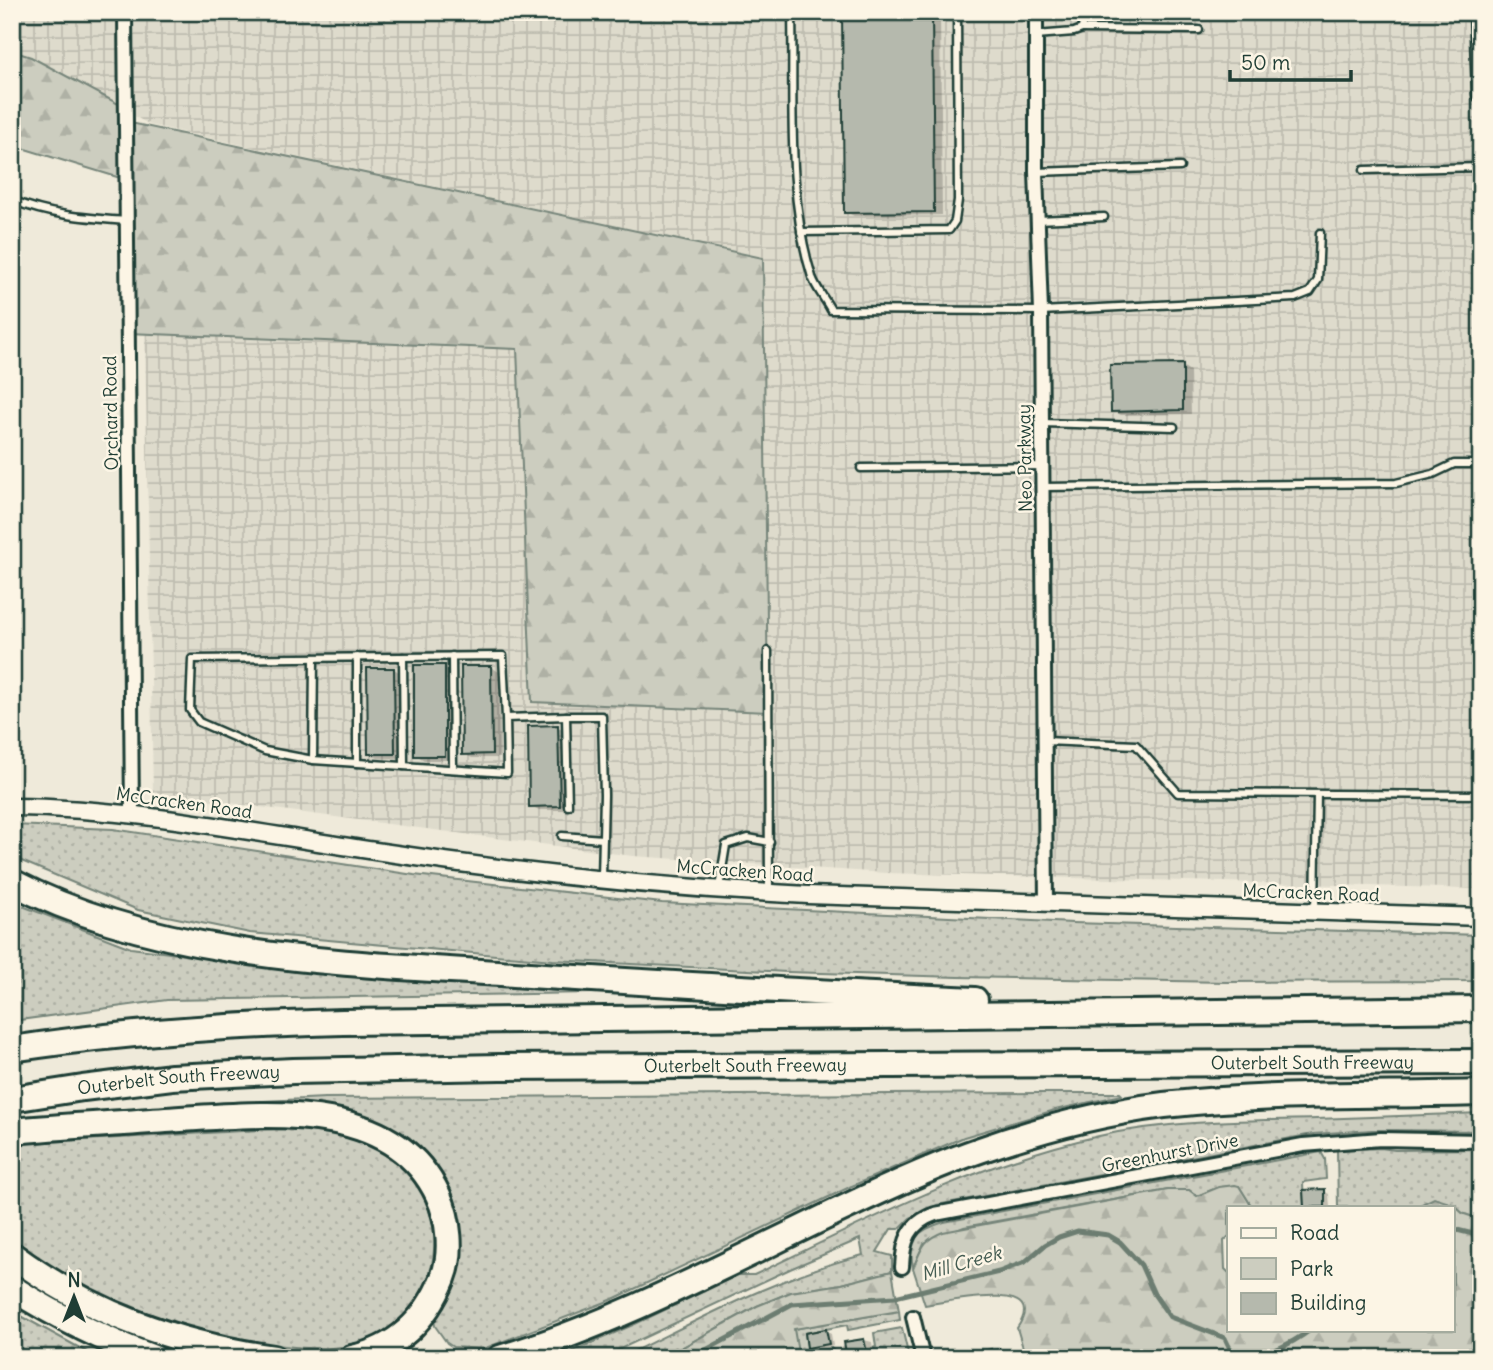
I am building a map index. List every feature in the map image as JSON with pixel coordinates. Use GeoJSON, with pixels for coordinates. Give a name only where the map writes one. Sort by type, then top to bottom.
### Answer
{"type":"FeatureCollection","features":[{"type":"Feature","properties":{"kind":"highway"},"geometry":{"type":"LineString","coordinates":[[12,882],[108,922],[162,936],[292,957],[727,988],[1196,1012]]}},
{"type":"Feature","properties":{"kind":"highway"},"geometry":{"type":"LineString","coordinates":[[12,1049],[195,1028],[330,1022],[1481,1009]]}},
{"type":"Feature","properties":{"kind":"highway","name":"Outerbelt South Freeway"},"geometry":{"type":"LineString","coordinates":[[12,1099],[172,1077],[293,1071],[500,1067],[1481,1062]]}},
{"type":"Feature","properties":{"kind":"highway"},"geometry":{"type":"LineString","coordinates":[[500,1358],[594,1324],[651,1299],[916,1174],[1039,1130],[1103,1115],[1164,1105],[1238,1099],[1481,1093]]}},
{"type":"Feature","properties":{"kind":"highway"},"geometry":{"type":"LineString","coordinates":[[12,1131],[202,1118],[284,1116],[349,1124],[394,1143],[417,1163],[433,1185],[442,1205],[447,1229],[444,1274],[430,1305],[413,1326],[387,1346],[352,1358]]}},
{"type":"Feature","properties":{"kind":"highway"},"geometry":{"type":"LineString","coordinates":[[12,1255],[65,1290],[100,1309],[141,1326],[195,1343],[274,1358]]}},
{"type":"Feature","properties":{"kind":"highway"},"geometry":{"type":"LineString","coordinates":[[12,1288],[67,1322],[155,1358]]}},
{"type":"Feature","properties":{"kind":"street","name":"Orchard Road"},"geometry":{"type":"LineString","coordinates":[[125,12],[132,814]]}},
{"type":"Feature","properties":{"kind":"street","name":"Neo Parkway"},"geometry":{"type":"LineString","coordinates":[[1036,12],[1046,904]]}},
{"type":"Feature","properties":{"kind":"street"},"geometry":{"type":"LineString","coordinates":[[1478,12],[1481,93]]}},
{"type":"Feature","properties":{"kind":"street","name":"McCracken Road"},"geometry":{"type":"LineString","coordinates":[[12,807],[132,814],[374,851],[602,880],[719,890],[1046,904],[1481,917]]}},
{"type":"Feature","properties":{"kind":"street","name":"Greenhurst Drive"},"geometry":{"type":"LineString","coordinates":[[902,1267],[904,1243],[908,1233],[915,1224],[935,1214],[1312,1144],[1381,1139],[1481,1140]]}},
{"type":"Feature","properties":{"kind":"street"},"geometry":{"type":"LineString","coordinates":[[913,1317],[923,1358]]}},
{"type":"Feature","properties":{"kind":"lane"},"geometry":{"type":"LineString","coordinates":[[792,12],[795,186],[801,232],[813,280],[831,310],[1041,311],[1295,298],[1310,292],[1318,280],[1320,233]]}},
{"type":"Feature","properties":{"kind":"lane"},"geometry":{"type":"LineString","coordinates":[[801,232],[949,230],[955,221],[958,200],[957,12]]}},
{"type":"Feature","properties":{"kind":"lane"},"geometry":{"type":"LineString","coordinates":[[1082,29],[1083,12]]}},
{"type":"Feature","properties":{"kind":"lane"},"geometry":{"type":"LineString","coordinates":[[1036,35],[1082,29],[1199,30]]}},
{"type":"Feature","properties":{"kind":"lane"},"geometry":{"type":"LineString","coordinates":[[1036,172],[1180,167]]}},
{"type":"Feature","properties":{"kind":"lane"},"geometry":{"type":"LineString","coordinates":[[1364,170],[1481,167]]}},
{"type":"Feature","properties":{"kind":"lane"},"geometry":{"type":"LineString","coordinates":[[12,200],[36,211],[127,220]]}},
{"type":"Feature","properties":{"kind":"lane"},"geometry":{"type":"LineString","coordinates":[[1038,220],[1104,217]]}},
{"type":"Feature","properties":{"kind":"lane"},"geometry":{"type":"LineString","coordinates":[[1042,423],[1174,427]]}},
{"type":"Feature","properties":{"kind":"lane"},"geometry":{"type":"LineString","coordinates":[[1043,487],[1396,483],[1433,474],[1454,464],[1481,464]]}},
{"type":"Feature","properties":{"kind":"lane"},"geometry":{"type":"LineString","coordinates":[[862,468],[1043,466]]}},
{"type":"Feature","properties":{"kind":"lane"},"geometry":{"type":"LineString","coordinates":[[768,652],[769,893]]}},
{"type":"Feature","properties":{"kind":"lane"},"geometry":{"type":"LineString","coordinates":[[452,656],[453,769]]}},
{"type":"Feature","properties":{"kind":"lane"},"geometry":{"type":"LineString","coordinates":[[503,656],[507,773],[313,760],[265,751],[199,722],[190,710],[192,659],[403,657],[503,656]]}},
{"type":"Feature","properties":{"kind":"lane"},"geometry":{"type":"LineString","coordinates":[[357,657],[357,763]]}},
{"type":"Feature","properties":{"kind":"lane"},"geometry":{"type":"LineString","coordinates":[[403,657],[404,766]]}},
{"type":"Feature","properties":{"kind":"lane"},"geometry":{"type":"LineString","coordinates":[[313,760],[314,658]]}},
{"type":"Feature","properties":{"kind":"lane"},"geometry":{"type":"LineString","coordinates":[[566,716],[568,806]]}},
{"type":"Feature","properties":{"kind":"lane"},"geometry":{"type":"LineString","coordinates":[[506,718],[602,716],[602,880]]}},
{"type":"Feature","properties":{"kind":"lane"},"geometry":{"type":"LineString","coordinates":[[1045,741],[1136,745],[1178,793],[1481,795]]}},
{"type":"Feature","properties":{"kind":"lane"},"geometry":{"type":"LineString","coordinates":[[1315,912],[1317,794]]}},
{"type":"Feature","properties":{"kind":"lane"},"geometry":{"type":"LineString","coordinates":[[562,836],[603,839]]}},
{"type":"Feature","properties":{"kind":"lane"},"geometry":{"type":"LineString","coordinates":[[719,890],[726,845],[748,838],[770,842]]}},
{"type":"Feature","properties":{"kind":"shaded area"},"geometry":{"type":"Polygon","coordinates":[[[12,12],[1481,12],[1481,889],[886,873],[633,856],[153,793],[145,332],[517,349],[532,702],[763,258],[150,125],[31,57],[12,51],[12,12]]]}},
{"type":"Feature","properties":{"kind":"green space"},"geometry":{"type":"Polygon","coordinates":[[[12,51],[31,57],[126,108],[126,122],[763,258],[768,712],[532,702],[517,349],[128,333],[127,180],[12,145],[12,51]]]}},
{"type":"Feature","properties":{"kind":"green space"},"geometry":{"type":"Polygon","coordinates":[[[12,825],[113,829],[414,875],[662,903],[1073,923],[1481,935],[1481,981],[1226,982],[787,972],[553,960],[250,933],[138,910],[12,857],[12,825]]]}},
{"type":"Feature","properties":{"kind":"green space"},"geometry":{"type":"Polygon","coordinates":[[[12,902],[131,948],[363,978],[593,993],[167,1000],[12,1021],[12,902]]]}},
{"type":"Feature","properties":{"kind":"green space"},"geometry":{"type":"Polygon","coordinates":[[[1122,1095],[1055,1110],[964,1137],[852,1186],[611,1300],[483,1349],[453,1347],[435,1326],[434,1318],[450,1289],[427,1157],[261,1105],[264,1101],[325,1098],[1122,1095]]]}},
{"type":"Feature","properties":{"kind":"green space"},"geometry":{"type":"Polygon","coordinates":[[[1481,1113],[1481,1131],[1372,1130],[1313,1134],[937,1205],[910,1218],[899,1229],[891,1229],[877,1252],[892,1256],[892,1271],[842,1284],[791,1292],[757,1306],[663,1358],[620,1358],[770,1287],[863,1255],[860,1239],[601,1358],[557,1358],[738,1275],[754,1275],[922,1195],[1053,1148],[1125,1131],[1179,1124],[1481,1113]]]}},
{"type":"Feature","properties":{"kind":"green space"},"geometry":{"type":"Polygon","coordinates":[[[278,1129],[334,1134],[361,1141],[386,1154],[408,1173],[424,1197],[432,1222],[434,1249],[429,1275],[418,1300],[400,1321],[375,1337],[351,1346],[313,1348],[205,1332],[137,1310],[105,1296],[42,1261],[12,1240],[12,1144],[278,1129]]]}},
{"type":"Feature","properties":{"kind":"green space"},"geometry":{"type":"Polygon","coordinates":[[[1481,1149],[1481,1218],[1463,1213],[1456,1205],[1338,1206],[1337,1150],[1481,1149]]]}},
{"type":"Feature","properties":{"kind":"green space"},"geometry":{"type":"Polygon","coordinates":[[[1321,1152],[1325,1159],[1326,1179],[1303,1182],[1304,1206],[1251,1206],[1239,1186],[1219,1187],[1197,1196],[1189,1190],[1168,1190],[964,1227],[924,1243],[913,1268],[913,1242],[927,1228],[944,1222],[1321,1152]]]}},
{"type":"Feature","properties":{"kind":"green space"},"geometry":{"type":"Polygon","coordinates":[[[1239,1186],[1251,1206],[1227,1206],[1227,1238],[1224,1241],[1227,1332],[1454,1332],[1454,1206],[1418,1206],[1434,1198],[1456,1205],[1466,1215],[1481,1218],[1481,1358],[1026,1358],[1017,1328],[1024,1313],[1020,1303],[1009,1298],[992,1297],[925,1305],[913,1268],[927,1242],[943,1232],[1168,1190],[1189,1190],[1197,1196],[1219,1187],[1239,1186]]]}},
{"type":"Feature","properties":{"kind":"green space"},"geometry":{"type":"Polygon","coordinates":[[[892,1271],[899,1311],[794,1329],[799,1358],[663,1358],[757,1306],[791,1292],[842,1284],[892,1271]]]}},
{"type":"Feature","properties":{"kind":"green space"},"geometry":{"type":"Polygon","coordinates":[[[12,1311],[98,1358],[12,1358],[12,1311]]]}},
{"type":"Feature","properties":{"kind":"green space"},"geometry":{"type":"Polygon","coordinates":[[[899,1311],[900,1320],[848,1330],[847,1325],[805,1333],[808,1352],[831,1348],[842,1358],[799,1358],[793,1329],[899,1311]]]}},
{"type":"Feature","properties":{"kind":"green space"},"geometry":{"type":"Polygon","coordinates":[[[902,1328],[909,1358],[863,1358],[873,1355],[872,1348],[876,1347],[874,1333],[902,1328]]]}},
{"type":"Feature","properties":{"kind":"building"},"geometry":{"type":"Polygon","coordinates":[[[842,12],[932,12],[934,212],[844,213],[842,12]]]}},
{"type":"Feature","properties":{"kind":"building"},"geometry":{"type":"Polygon","coordinates":[[[1183,364],[1183,410],[1111,412],[1110,365],[1183,364]]]}},
{"type":"Feature","properties":{"kind":"building"},"geometry":{"type":"Polygon","coordinates":[[[414,665],[445,665],[445,756],[414,756],[414,665]]]}},
{"type":"Feature","properties":{"kind":"building"},"geometry":{"type":"Polygon","coordinates":[[[461,666],[491,666],[492,754],[462,755],[461,666]]]}},
{"type":"Feature","properties":{"kind":"building"},"geometry":{"type":"Polygon","coordinates":[[[367,668],[394,668],[395,754],[368,754],[367,668]]]}},
{"type":"Feature","properties":{"kind":"building"},"geometry":{"type":"Polygon","coordinates":[[[558,725],[560,806],[529,807],[528,726],[558,725]]]}},
{"type":"Feature","properties":{"kind":"building"},"geometry":{"type":"Polygon","coordinates":[[[1325,1189],[1325,1206],[1304,1206],[1303,1190],[1325,1189]]]}},
{"type":"Feature","properties":{"kind":"building"},"geometry":{"type":"Polygon","coordinates":[[[826,1329],[829,1344],[807,1348],[805,1333],[826,1329]]]}},
{"type":"Feature","properties":{"kind":"building"},"geometry":{"type":"Polygon","coordinates":[[[864,1339],[868,1357],[847,1358],[844,1342],[864,1339]]]}},
{"type":"Feature","properties":{"kind":"building"},"geometry":{"type":"Polygon","coordinates":[[[991,1349],[991,1352],[1000,1349],[1002,1358],[971,1358],[970,1354],[991,1349]]]}},
{"type":"Feature","properties":{"kind":"waterway","name":"Mill Creek"},"geometry":{"type":"LineString","coordinates":[[1454,1229],[1481,1236]]}},
{"type":"Feature","properties":{"kind":"waterway","name":"Mill Creek"},"geometry":{"type":"LineString","coordinates":[[691,1358],[792,1304],[895,1297],[999,1272],[1025,1262],[1059,1237],[1078,1231],[1108,1235],[1120,1242],[1141,1265],[1154,1294],[1170,1317],[1225,1338],[1237,1354],[1247,1356],[1270,1352],[1307,1332]]}}]}
